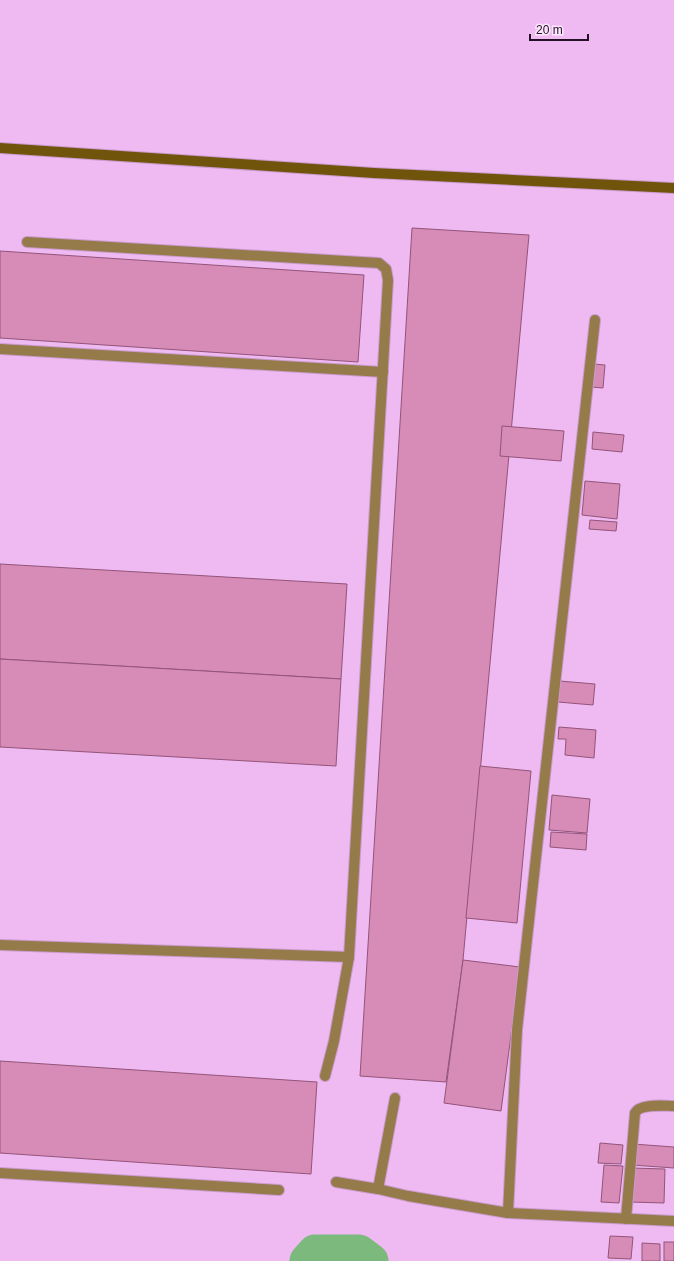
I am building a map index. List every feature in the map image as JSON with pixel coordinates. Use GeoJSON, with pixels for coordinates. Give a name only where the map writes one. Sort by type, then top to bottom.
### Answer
{"type":"FeatureCollection","features":[{"type":"Feature","properties":{"kind":"main road"},"geometry":{"type":"LineString","coordinates":[[0,148],[374,173],[674,188]]}},
{"type":"Feature","properties":{"kind":"street"},"geometry":{"type":"LineString","coordinates":[[27,242],[379,263],[386,269],[388,280],[349,957],[334,1041],[325,1076]]}},
{"type":"Feature","properties":{"kind":"street"},"geometry":{"type":"LineString","coordinates":[[508,1213],[517,1030],[595,320]]}},
{"type":"Feature","properties":{"kind":"street"},"geometry":{"type":"LineString","coordinates":[[0,349],[382,372]]}},
{"type":"Feature","properties":{"kind":"street"},"geometry":{"type":"LineString","coordinates":[[0,945],[349,957]]}},
{"type":"Feature","properties":{"kind":"street"},"geometry":{"type":"LineString","coordinates":[[378,1189],[396,1098]]}},
{"type":"Feature","properties":{"kind":"street"},"geometry":{"type":"LineString","coordinates":[[626,1219],[635,1113],[638,1109],[644,1107],[674,1106]]}},
{"type":"Feature","properties":{"kind":"street"},"geometry":{"type":"LineString","coordinates":[[0,1173],[279,1190]]}},
{"type":"Feature","properties":{"kind":"street"},"geometry":{"type":"LineString","coordinates":[[336,1182],[508,1213],[674,1221]]}},
{"type":"Feature","properties":{"kind":"building"},"geometry":{"type":"Polygon","coordinates":[[[412,228],[529,235],[463,960],[446,1082],[360,1076],[412,228]]]}},
{"type":"Feature","properties":{"kind":"building"},"geometry":{"type":"Polygon","coordinates":[[[0,251],[364,275],[358,362],[0,338],[0,251]]]}},
{"type":"Feature","properties":{"kind":"building"},"geometry":{"type":"Polygon","coordinates":[[[594,364],[605,365],[603,388],[591,387],[594,364]]]}},
{"type":"Feature","properties":{"kind":"building"},"geometry":{"type":"Polygon","coordinates":[[[502,426],[564,431],[561,461],[500,456],[502,426]]]}},
{"type":"Feature","properties":{"kind":"building"},"geometry":{"type":"Polygon","coordinates":[[[593,432],[624,435],[622,452],[592,449],[593,432]]]}},
{"type":"Feature","properties":{"kind":"building"},"geometry":{"type":"Polygon","coordinates":[[[585,481],[620,484],[617,519],[582,515],[585,481]]]}},
{"type":"Feature","properties":{"kind":"building"},"geometry":{"type":"Polygon","coordinates":[[[590,520],[617,522],[616,531],[589,529],[590,520]]]}},
{"type":"Feature","properties":{"kind":"building"},"geometry":{"type":"Polygon","coordinates":[[[0,564],[347,584],[341,679],[0,659],[0,564]]]}},
{"type":"Feature","properties":{"kind":"building"},"geometry":{"type":"Polygon","coordinates":[[[0,659],[341,679],[336,766],[0,747],[0,659]]]}},
{"type":"Feature","properties":{"kind":"building"},"geometry":{"type":"Polygon","coordinates":[[[560,681],[595,684],[593,705],[558,702],[560,681]]]}},
{"type":"Feature","properties":{"kind":"building"},"geometry":{"type":"Polygon","coordinates":[[[559,727],[596,730],[594,758],[565,755],[566,739],[558,739],[559,727]]]}},
{"type":"Feature","properties":{"kind":"building"},"geometry":{"type":"Polygon","coordinates":[[[480,766],[531,771],[517,923],[466,918],[480,766]]]}},
{"type":"Feature","properties":{"kind":"building"},"geometry":{"type":"Polygon","coordinates":[[[552,795],[590,799],[587,833],[549,830],[552,795]]]}},
{"type":"Feature","properties":{"kind":"building"},"geometry":{"type":"Polygon","coordinates":[[[551,832],[587,834],[586,850],[550,847],[551,832]]]}},
{"type":"Feature","properties":{"kind":"building"},"geometry":{"type":"Polygon","coordinates":[[[463,960],[520,967],[501,1111],[444,1103],[463,960]]]}},
{"type":"Feature","properties":{"kind":"building"},"geometry":{"type":"Polygon","coordinates":[[[0,1061],[317,1082],[311,1174],[0,1153],[0,1061]]]}},
{"type":"Feature","properties":{"kind":"building"},"geometry":{"type":"Polygon","coordinates":[[[600,1143],[623,1145],[621,1164],[598,1163],[600,1143]]]}},
{"type":"Feature","properties":{"kind":"building"},"geometry":{"type":"Polygon","coordinates":[[[633,1144],[674,1147],[674,1168],[632,1165],[633,1144]]]}},
{"type":"Feature","properties":{"kind":"building"},"geometry":{"type":"Polygon","coordinates":[[[604,1165],[623,1166],[619,1203],[601,1202],[604,1165]]]}},
{"type":"Feature","properties":{"kind":"building"},"geometry":{"type":"Polygon","coordinates":[[[631,1168],[665,1169],[664,1203],[630,1202],[631,1168]]]}},
{"type":"Feature","properties":{"kind":"building"},"geometry":{"type":"Polygon","coordinates":[[[610,1236],[633,1237],[631,1259],[608,1258],[610,1236]]]}},
{"type":"Feature","properties":{"kind":"building"},"geometry":{"type":"Polygon","coordinates":[[[664,1242],[674,1242],[674,1261],[664,1261],[664,1242]]]}},
{"type":"Feature","properties":{"kind":"building"},"geometry":{"type":"Polygon","coordinates":[[[642,1243],[660,1244],[660,1261],[642,1261],[642,1243]]]}},
{"type":"Feature","properties":{"kind":"waterway"},"geometry":{"type":"LineString","coordinates":[[307,1261],[315,1252],[359,1252],[371,1261]]}}]}
